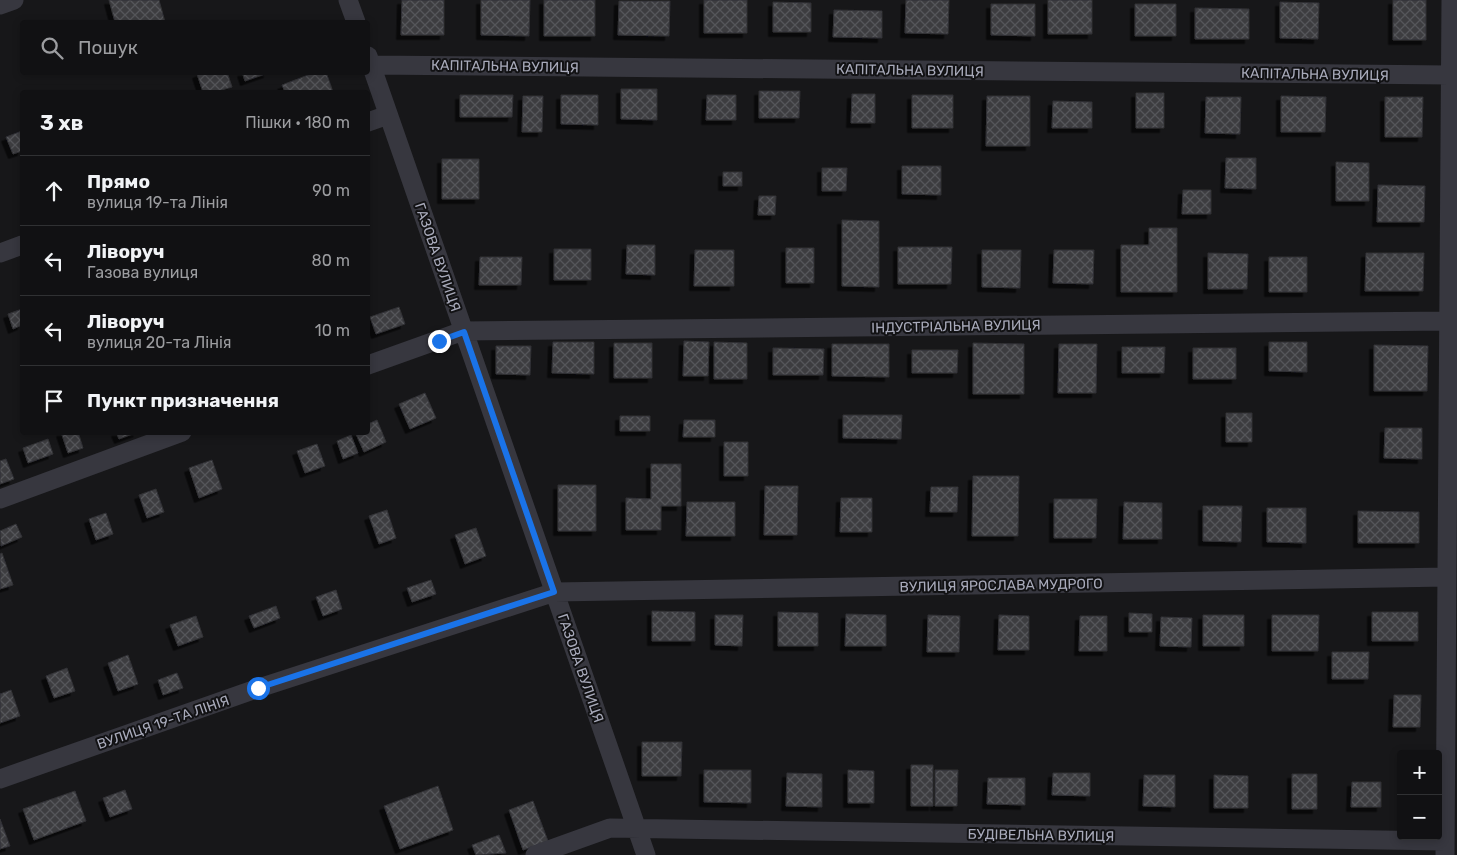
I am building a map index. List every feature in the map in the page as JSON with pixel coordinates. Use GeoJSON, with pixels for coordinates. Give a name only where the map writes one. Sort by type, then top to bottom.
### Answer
{"type":"FeatureCollection","features":[{"type":"Feature","properties":{"kind":"street"},"geometry":{"type":"LineString","coordinates":[[0,5],[14,0]]}},
{"type":"Feature","properties":{"kind":"street"},"geometry":{"type":"LineString","coordinates":[[348,0],[355,20]]}},
{"type":"Feature","properties":{"kind":"street"},"geometry":{"type":"LineString","coordinates":[[1445,848],[1451,0]]}},
{"type":"Feature","properties":{"kind":"street","name":"КАПІТАЛЬНА ВУЛИЦЯ"},"geometry":{"type":"LineString","coordinates":[[370,61],[1450,75]]}},
{"type":"Feature","properties":{"kind":"street","name":"ГАЗОВА ВУЛИЦЯ"},"geometry":{"type":"LineString","coordinates":[[370,64],[646,855]]}},
{"type":"Feature","properties":{"kind":"street"},"geometry":{"type":"LineString","coordinates":[[370,121],[388,115]]}},
{"type":"Feature","properties":{"kind":"street"},"geometry":{"type":"LineString","coordinates":[[0,253],[20,246]]}},
{"type":"Feature","properties":{"kind":"street","name":"ІНДУСТРІАЛЬНА ВУЛИЦЯ"},"geometry":{"type":"LineString","coordinates":[[370,364],[464,332],[1448,321]]}},
{"type":"Feature","properties":{"kind":"street"},"geometry":{"type":"LineString","coordinates":[[0,499],[174,435]]}},
{"type":"Feature","properties":{"kind":"street","name":"ВУЛИЦЯ ЯРОСЛАВА МУДРОГО"},"geometry":{"type":"LineString","coordinates":[[554,592],[1447,577]]}},
{"type":"Feature","properties":{"kind":"street","name":"ВУЛИЦЯ 19-ТА ЛІНІЯ"},"geometry":{"type":"LineString","coordinates":[[0,779],[258,688],[554,592]]}},
{"type":"Feature","properties":{"kind":"street","name":"БУДІВЕЛЬНА ВУЛИЦЯ"},"geometry":{"type":"LineString","coordinates":[[535,855],[610,828],[1445,848]]}},
{"type":"Feature","properties":{"kind":"building"},"geometry":{"type":"Polygon","coordinates":[[[109,0],[159,0],[164,20],[114,20],[109,0]]]}},
{"type":"Feature","properties":{"kind":"building"},"geometry":{"type":"Polygon","coordinates":[[[402,0],[444,0],[444,35],[401,35],[402,0]]]}},
{"type":"Feature","properties":{"kind":"building"},"geometry":{"type":"Polygon","coordinates":[[[481,0],[530,0],[529,36],[481,35],[481,0]]]}},
{"type":"Feature","properties":{"kind":"building"},"geometry":{"type":"Polygon","coordinates":[[[544,0],[595,0],[595,36],[544,36],[544,0]]]}},
{"type":"Feature","properties":{"kind":"building"},"geometry":{"type":"Polygon","coordinates":[[[704,0],[747,0],[747,33],[704,33],[704,0]]]}},
{"type":"Feature","properties":{"kind":"building"},"geometry":{"type":"Polygon","coordinates":[[[906,0],[949,0],[948,34],[905,33],[906,0]]]}},
{"type":"Feature","properties":{"kind":"building"},"geometry":{"type":"Polygon","coordinates":[[[1048,0],[1092,0],[1092,34],[1048,34],[1048,0]]]}},
{"type":"Feature","properties":{"kind":"building"},"geometry":{"type":"Polygon","coordinates":[[[1393,0],[1426,0],[1426,40],[1393,40],[1393,0]]]}},
{"type":"Feature","properties":{"kind":"building"},"geometry":{"type":"Polygon","coordinates":[[[619,1],[670,1],[669,36],[618,35],[619,1]]]}},
{"type":"Feature","properties":{"kind":"building"},"geometry":{"type":"Polygon","coordinates":[[[773,2],[811,3],[811,32],[773,32],[773,2]]]}},
{"type":"Feature","properties":{"kind":"building"},"geometry":{"type":"Polygon","coordinates":[[[1280,2],[1319,3],[1318,39],[1280,38],[1280,2]]]}},
{"type":"Feature","properties":{"kind":"building"},"geometry":{"type":"Polygon","coordinates":[[[991,4],[1035,4],[1035,36],[991,35],[991,4]]]}},
{"type":"Feature","properties":{"kind":"building"},"geometry":{"type":"Polygon","coordinates":[[[1135,4],[1176,4],[1176,36],[1135,36],[1135,4]]]}},
{"type":"Feature","properties":{"kind":"building"},"geometry":{"type":"Polygon","coordinates":[[[1195,8],[1249,9],[1249,39],[1195,39],[1195,8]]]}},
{"type":"Feature","properties":{"kind":"building"},"geometry":{"type":"Polygon","coordinates":[[[834,10],[882,11],[882,38],[833,37],[834,10]]]}},
{"type":"Feature","properties":{"kind":"building"},"geometry":{"type":"Polygon","coordinates":[[[197,75],[228,75],[232,87],[222,90],[202,90],[197,75]]]}},
{"type":"Feature","properties":{"kind":"building"},"geometry":{"type":"Polygon","coordinates":[[[243,75],[262,75],[245,81],[243,75]]]}},
{"type":"Feature","properties":{"kind":"building"},"geometry":{"type":"Polygon","coordinates":[[[308,75],[327,75],[332,90],[284,90],[282,85],[308,75]]]}},
{"type":"Feature","properties":{"kind":"building"},"geometry":{"type":"Polygon","coordinates":[[[621,89],[657,89],[657,120],[621,119],[621,89]]]}},
{"type":"Feature","properties":{"kind":"building"},"geometry":{"type":"Polygon","coordinates":[[[759,91],[800,91],[799,118],[759,118],[759,91]]]}},
{"type":"Feature","properties":{"kind":"building"},"geometry":{"type":"Polygon","coordinates":[[[1136,93],[1164,93],[1164,128],[1136,128],[1136,93]]]}},
{"type":"Feature","properties":{"kind":"building"},"geometry":{"type":"Polygon","coordinates":[[[852,94],[875,94],[875,123],[851,123],[852,94]]]}},
{"type":"Feature","properties":{"kind":"building"},"geometry":{"type":"Polygon","coordinates":[[[460,95],[513,95],[512,117],[460,117],[460,95]]]}},
{"type":"Feature","properties":{"kind":"building"},"geometry":{"type":"Polygon","coordinates":[[[561,95],[598,95],[598,125],[561,124],[561,95]]]}},
{"type":"Feature","properties":{"kind":"building"},"geometry":{"type":"Polygon","coordinates":[[[707,95],[736,95],[736,120],[706,120],[707,95]]]}},
{"type":"Feature","properties":{"kind":"building"},"geometry":{"type":"Polygon","coordinates":[[[912,95],[953,95],[953,128],[912,128],[912,95]]]}},
{"type":"Feature","properties":{"kind":"building"},"geometry":{"type":"Polygon","coordinates":[[[523,96],[543,96],[542,132],[522,132],[523,96]]]}},
{"type":"Feature","properties":{"kind":"building"},"geometry":{"type":"Polygon","coordinates":[[[987,96],[1030,96],[1030,146],[986,146],[987,96]]]}},
{"type":"Feature","properties":{"kind":"building"},"geometry":{"type":"Polygon","coordinates":[[[1281,96],[1326,97],[1325,132],[1281,132],[1281,96]]]}},
{"type":"Feature","properties":{"kind":"building"},"geometry":{"type":"Polygon","coordinates":[[[1206,97],[1241,97],[1240,134],[1205,133],[1206,97]]]}},
{"type":"Feature","properties":{"kind":"building"},"geometry":{"type":"Polygon","coordinates":[[[1385,97],[1423,97],[1422,137],[1385,137],[1385,97]]]}},
{"type":"Feature","properties":{"kind":"building"},"geometry":{"type":"Polygon","coordinates":[[[1053,101],[1092,102],[1092,128],[1052,128],[1053,101]]]}},
{"type":"Feature","properties":{"kind":"building"},"geometry":{"type":"Polygon","coordinates":[[[20,132],[20,152],[13,154],[6,137],[20,132]]]}},
{"type":"Feature","properties":{"kind":"building"},"geometry":{"type":"Polygon","coordinates":[[[1226,158],[1256,158],[1256,189],[1225,188],[1226,158]]]}},
{"type":"Feature","properties":{"kind":"building"},"geometry":{"type":"Polygon","coordinates":[[[442,159],[479,159],[479,199],[442,199],[442,159]]]}},
{"type":"Feature","properties":{"kind":"building"},"geometry":{"type":"Polygon","coordinates":[[[1336,162],[1369,163],[1369,201],[1336,201],[1336,162]]]}},
{"type":"Feature","properties":{"kind":"building"},"geometry":{"type":"Polygon","coordinates":[[[902,166],[941,166],[941,195],[902,194],[902,166]]]}},
{"type":"Feature","properties":{"kind":"building"},"geometry":{"type":"Polygon","coordinates":[[[822,168],[847,168],[846,191],[822,191],[822,168]]]}},
{"type":"Feature","properties":{"kind":"building"},"geometry":{"type":"Polygon","coordinates":[[[723,172],[742,172],[742,186],[723,186],[723,172]]]}},
{"type":"Feature","properties":{"kind":"building"},"geometry":{"type":"Polygon","coordinates":[[[1378,185],[1425,186],[1424,222],[1377,222],[1378,185]]]}},
{"type":"Feature","properties":{"kind":"building"},"geometry":{"type":"Polygon","coordinates":[[[1183,190],[1211,190],[1211,214],[1182,214],[1183,190]]]}},
{"type":"Feature","properties":{"kind":"building"},"geometry":{"type":"Polygon","coordinates":[[[759,196],[776,196],[775,215],[758,215],[759,196]]]}},
{"type":"Feature","properties":{"kind":"building"},"geometry":{"type":"Polygon","coordinates":[[[842,220],[879,221],[879,287],[842,286],[842,220]]]}},
{"type":"Feature","properties":{"kind":"building"},"geometry":{"type":"Polygon","coordinates":[[[1149,228],[1177,228],[1177,292],[1121,292],[1121,245],[1149,245],[1149,228]]]}},
{"type":"Feature","properties":{"kind":"building"},"geometry":{"type":"Polygon","coordinates":[[[627,245],[655,245],[655,275],[626,274],[627,245]]]}},
{"type":"Feature","properties":{"kind":"building"},"geometry":{"type":"Polygon","coordinates":[[[898,247],[952,247],[951,284],[898,284],[898,247]]]}},
{"type":"Feature","properties":{"kind":"building"},"geometry":{"type":"Polygon","coordinates":[[[786,248],[814,248],[814,283],[786,283],[786,248]]]}},
{"type":"Feature","properties":{"kind":"building"},"geometry":{"type":"Polygon","coordinates":[[[554,249],[591,249],[591,280],[554,280],[554,249]]]}},
{"type":"Feature","properties":{"kind":"building"},"geometry":{"type":"Polygon","coordinates":[[[695,250],[734,250],[734,286],[694,286],[695,250]]]}},
{"type":"Feature","properties":{"kind":"building"},"geometry":{"type":"Polygon","coordinates":[[[982,250],[1021,250],[1020,288],[982,287],[982,250]]]}},
{"type":"Feature","properties":{"kind":"building"},"geometry":{"type":"Polygon","coordinates":[[[1054,250],[1094,250],[1093,284],[1053,283],[1054,250]]]}},
{"type":"Feature","properties":{"kind":"building"},"geometry":{"type":"Polygon","coordinates":[[[1208,253],[1248,254],[1247,289],[1208,289],[1208,253]]]}},
{"type":"Feature","properties":{"kind":"building"},"geometry":{"type":"Polygon","coordinates":[[[1366,253],[1424,253],[1423,291],[1365,291],[1366,253]]]}},
{"type":"Feature","properties":{"kind":"building"},"geometry":{"type":"Polygon","coordinates":[[[480,257],[522,257],[521,285],[479,285],[480,257]]]}},
{"type":"Feature","properties":{"kind":"building"},"geometry":{"type":"Polygon","coordinates":[[[1269,257],[1307,257],[1307,292],[1269,292],[1269,257]]]}},
{"type":"Feature","properties":{"kind":"building"},"geometry":{"type":"Polygon","coordinates":[[[399,307],[405,324],[376,334],[370,317],[399,307]]]}},
{"type":"Feature","properties":{"kind":"building"},"geometry":{"type":"Polygon","coordinates":[[[20,310],[20,326],[13,329],[8,314],[20,310]]]}},
{"type":"Feature","properties":{"kind":"building"},"geometry":{"type":"Polygon","coordinates":[[[684,341],[709,342],[708,376],[683,376],[684,341]]]}},
{"type":"Feature","properties":{"kind":"building"},"geometry":{"type":"Polygon","coordinates":[[[553,342],[594,342],[594,374],[552,373],[553,342]]]}},
{"type":"Feature","properties":{"kind":"building"},"geometry":{"type":"Polygon","coordinates":[[[714,342],[747,343],[747,379],[714,379],[714,342]]]}},
{"type":"Feature","properties":{"kind":"building"},"geometry":{"type":"Polygon","coordinates":[[[1269,342],[1307,342],[1307,372],[1269,371],[1269,342]]]}},
{"type":"Feature","properties":{"kind":"building"},"geometry":{"type":"Polygon","coordinates":[[[614,343],[652,343],[652,378],[614,378],[614,343]]]}},
{"type":"Feature","properties":{"kind":"building"},"geometry":{"type":"Polygon","coordinates":[[[973,343],[1024,344],[1024,394],[973,394],[973,343]]]}},
{"type":"Feature","properties":{"kind":"building"},"geometry":{"type":"Polygon","coordinates":[[[832,344],[889,344],[889,377],[832,376],[832,344]]]}},
{"type":"Feature","properties":{"kind":"building"},"geometry":{"type":"Polygon","coordinates":[[[1059,344],[1097,344],[1096,393],[1058,393],[1059,344]]]}},
{"type":"Feature","properties":{"kind":"building"},"geometry":{"type":"Polygon","coordinates":[[[1374,345],[1428,346],[1427,391],[1374,391],[1374,345]]]}},
{"type":"Feature","properties":{"kind":"building"},"geometry":{"type":"Polygon","coordinates":[[[496,346],[531,346],[530,375],[496,374],[496,346]]]}},
{"type":"Feature","properties":{"kind":"building"},"geometry":{"type":"Polygon","coordinates":[[[1122,347],[1165,347],[1164,373],[1122,373],[1122,347]]]}},
{"type":"Feature","properties":{"kind":"building"},"geometry":{"type":"Polygon","coordinates":[[[773,348],[824,349],[823,375],[773,375],[773,348]]]}},
{"type":"Feature","properties":{"kind":"building"},"geometry":{"type":"Polygon","coordinates":[[[1193,348],[1236,348],[1236,379],[1193,379],[1193,348]]]}},
{"type":"Feature","properties":{"kind":"building"},"geometry":{"type":"Polygon","coordinates":[[[912,350],[958,350],[957,373],[912,373],[912,350]]]}},
{"type":"Feature","properties":{"kind":"building"},"geometry":{"type":"Polygon","coordinates":[[[425,393],[436,418],[410,429],[399,404],[425,393]]]}},
{"type":"Feature","properties":{"kind":"building"},"geometry":{"type":"Polygon","coordinates":[[[1226,413],[1252,413],[1252,442],[1226,442],[1226,413]]]}},
{"type":"Feature","properties":{"kind":"building"},"geometry":{"type":"Polygon","coordinates":[[[843,415],[902,415],[901,439],[843,438],[843,415]]]}},
{"type":"Feature","properties":{"kind":"building"},"geometry":{"type":"Polygon","coordinates":[[[620,416],[650,416],[650,431],[620,431],[620,416]]]}},
{"type":"Feature","properties":{"kind":"building"},"geometry":{"type":"Polygon","coordinates":[[[377,420],[386,442],[364,452],[356,435],[370,435],[370,423],[377,420]]]}},
{"type":"Feature","properties":{"kind":"building"},"geometry":{"type":"Polygon","coordinates":[[[684,420],[715,420],[715,437],[683,437],[684,420]]]}},
{"type":"Feature","properties":{"kind":"building"},"geometry":{"type":"Polygon","coordinates":[[[1385,428],[1422,428],[1422,459],[1384,458],[1385,428]]]}},
{"type":"Feature","properties":{"kind":"building"},"geometry":{"type":"Polygon","coordinates":[[[62,435],[79,435],[83,448],[68,453],[62,435]]]}},
{"type":"Feature","properties":{"kind":"building"},"geometry":{"type":"Polygon","coordinates":[[[117,435],[130,435],[119,439],[117,435]]]}},
{"type":"Feature","properties":{"kind":"building"},"geometry":{"type":"Polygon","coordinates":[[[351,435],[358,453],[343,459],[337,441],[351,435]]]}},
{"type":"Feature","properties":{"kind":"building"},"geometry":{"type":"Polygon","coordinates":[[[48,439],[53,454],[28,463],[23,448],[48,439]]]}},
{"type":"Feature","properties":{"kind":"building"},"geometry":{"type":"Polygon","coordinates":[[[724,442],[748,442],[748,476],[724,476],[724,442]]]}},
{"type":"Feature","properties":{"kind":"building"},"geometry":{"type":"Polygon","coordinates":[[[317,444],[325,466],[305,473],[297,451],[317,444]]]}},
{"type":"Feature","properties":{"kind":"building"},"geometry":{"type":"Polygon","coordinates":[[[6,459],[14,479],[0,484],[0,461],[6,459]]]}},
{"type":"Feature","properties":{"kind":"building"},"geometry":{"type":"Polygon","coordinates":[[[212,460],[222,489],[199,498],[189,468],[212,460]]]}},
{"type":"Feature","properties":{"kind":"building"},"geometry":{"type":"Polygon","coordinates":[[[651,464],[681,464],[681,506],[661,506],[661,530],[626,530],[626,498],[651,499],[651,464]]]}},
{"type":"Feature","properties":{"kind":"building"},"geometry":{"type":"Polygon","coordinates":[[[973,476],[1019,476],[1018,536],[972,536],[973,476]]]}},
{"type":"Feature","properties":{"kind":"building"},"geometry":{"type":"Polygon","coordinates":[[[558,485],[596,485],[596,531],[558,531],[558,485]]]}},
{"type":"Feature","properties":{"kind":"building"},"geometry":{"type":"Polygon","coordinates":[[[765,486],[798,486],[797,535],[764,535],[765,486]]]}},
{"type":"Feature","properties":{"kind":"building"},"geometry":{"type":"Polygon","coordinates":[[[931,487],[958,487],[957,512],[930,512],[931,487]]]}},
{"type":"Feature","properties":{"kind":"building"},"geometry":{"type":"Polygon","coordinates":[[[156,489],[164,512],[147,518],[139,495],[156,489]]]}},
{"type":"Feature","properties":{"kind":"building"},"geometry":{"type":"Polygon","coordinates":[[[841,498],[872,498],[872,532],[840,532],[841,498]]]}},
{"type":"Feature","properties":{"kind":"building"},"geometry":{"type":"Polygon","coordinates":[[[1054,499],[1097,499],[1096,538],[1054,538],[1054,499]]]}},
{"type":"Feature","properties":{"kind":"building"},"geometry":{"type":"Polygon","coordinates":[[[687,502],[735,502],[735,536],[686,536],[687,502]]]}},
{"type":"Feature","properties":{"kind":"building"},"geometry":{"type":"Polygon","coordinates":[[[1124,502],[1162,503],[1162,539],[1123,539],[1124,502]]]}},
{"type":"Feature","properties":{"kind":"building"},"geometry":{"type":"Polygon","coordinates":[[[1203,506],[1242,506],[1241,542],[1203,541],[1203,506]]]}},
{"type":"Feature","properties":{"kind":"building"},"geometry":{"type":"Polygon","coordinates":[[[1267,508],[1306,508],[1306,543],[1267,542],[1267,508]]]}},
{"type":"Feature","properties":{"kind":"building"},"geometry":{"type":"Polygon","coordinates":[[[387,510],[396,538],[379,544],[369,516],[387,510]]]}},
{"type":"Feature","properties":{"kind":"building"},"geometry":{"type":"Polygon","coordinates":[[[1358,511],[1419,512],[1419,543],[1358,543],[1358,511]]]}},
{"type":"Feature","properties":{"kind":"building"},"geometry":{"type":"Polygon","coordinates":[[[106,513],[113,534],[96,540],[89,519],[106,513]]]}},
{"type":"Feature","properties":{"kind":"building"},"geometry":{"type":"Polygon","coordinates":[[[16,524],[22,537],[1,546],[0,531],[16,524]]]}},
{"type":"Feature","properties":{"kind":"building"},"geometry":{"type":"Polygon","coordinates":[[[476,528],[486,556],[465,564],[455,535],[476,528]]]}},
{"type":"Feature","properties":{"kind":"building"},"geometry":{"type":"Polygon","coordinates":[[[2,553],[13,585],[0,589],[0,554],[2,553]]]}},
{"type":"Feature","properties":{"kind":"building"},"geometry":{"type":"Polygon","coordinates":[[[431,580],[436,594],[412,602],[407,588],[431,580]]]}},
{"type":"Feature","properties":{"kind":"building"},"geometry":{"type":"Polygon","coordinates":[[[336,590],[342,609],[323,616],[316,597],[336,590]]]}},
{"type":"Feature","properties":{"kind":"building"},"geometry":{"type":"Polygon","coordinates":[[[276,606],[280,618],[254,628],[249,616],[276,606]]]}},
{"type":"Feature","properties":{"kind":"building"},"geometry":{"type":"Polygon","coordinates":[[[652,611],[695,612],[695,641],[652,641],[652,611]]]}},
{"type":"Feature","properties":{"kind":"building"},"geometry":{"type":"Polygon","coordinates":[[[778,612],[818,613],[818,646],[778,646],[778,612]]]}},
{"type":"Feature","properties":{"kind":"building"},"geometry":{"type":"Polygon","coordinates":[[[1372,612],[1418,612],[1418,641],[1372,641],[1372,612]]]}},
{"type":"Feature","properties":{"kind":"building"},"geometry":{"type":"Polygon","coordinates":[[[1129,613],[1152,614],[1152,632],[1129,632],[1129,613]]]}},
{"type":"Feature","properties":{"kind":"building"},"geometry":{"type":"Polygon","coordinates":[[[846,614],[886,615],[886,646],[845,646],[846,614]]]}},
{"type":"Feature","properties":{"kind":"building"},"geometry":{"type":"Polygon","coordinates":[[[715,615],[743,615],[742,646],[715,645],[715,615]]]}},
{"type":"Feature","properties":{"kind":"building"},"geometry":{"type":"Polygon","coordinates":[[[928,615],[960,616],[959,652],[927,652],[928,615]]]}},
{"type":"Feature","properties":{"kind":"building"},"geometry":{"type":"Polygon","coordinates":[[[999,615],[1029,616],[1029,650],[998,650],[999,615]]]}},
{"type":"Feature","properties":{"kind":"building"},"geometry":{"type":"Polygon","coordinates":[[[1203,615],[1244,615],[1244,646],[1203,646],[1203,615]]]}},
{"type":"Feature","properties":{"kind":"building"},"geometry":{"type":"Polygon","coordinates":[[[1272,615],[1319,615],[1318,651],[1272,651],[1272,615]]]}},
{"type":"Feature","properties":{"kind":"building"},"geometry":{"type":"Polygon","coordinates":[[[196,616],[203,637],[178,646],[170,625],[196,616]]]}},
{"type":"Feature","properties":{"kind":"building"},"geometry":{"type":"Polygon","coordinates":[[[1080,616],[1107,616],[1107,651],[1079,651],[1080,616]]]}},
{"type":"Feature","properties":{"kind":"building"},"geometry":{"type":"Polygon","coordinates":[[[1161,617],[1192,618],[1191,647],[1160,646],[1161,617]]]}},
{"type":"Feature","properties":{"kind":"building"},"geometry":{"type":"Polygon","coordinates":[[[1332,652],[1369,652],[1368,679],[1332,679],[1332,652]]]}},
{"type":"Feature","properties":{"kind":"building"},"geometry":{"type":"Polygon","coordinates":[[[128,655],[138,684],[118,691],[108,663],[128,655]]]}},
{"type":"Feature","properties":{"kind":"building"},"geometry":{"type":"Polygon","coordinates":[[[67,668],[75,691],[54,698],[46,676],[67,668]]]}},
{"type":"Feature","properties":{"kind":"building"},"geometry":{"type":"Polygon","coordinates":[[[177,673],[183,688],[163,695],[158,680],[177,673]]]}},
{"type":"Feature","properties":{"kind":"building"},"geometry":{"type":"Polygon","coordinates":[[[11,690],[20,716],[0,723],[0,694],[11,690]]]}},
{"type":"Feature","properties":{"kind":"building"},"geometry":{"type":"Polygon","coordinates":[[[1394,695],[1421,695],[1420,727],[1393,727],[1394,695]]]}},
{"type":"Feature","properties":{"kind":"building"},"geometry":{"type":"Polygon","coordinates":[[[642,742],[682,742],[681,776],[642,776],[642,742]]]}},
{"type":"Feature","properties":{"kind":"building"},"geometry":{"type":"Polygon","coordinates":[[[911,765],[933,765],[933,806],[911,806],[911,765]]]}},
{"type":"Feature","properties":{"kind":"building"},"geometry":{"type":"Polygon","coordinates":[[[704,770],[751,770],[751,803],[704,802],[704,770]]]}},
{"type":"Feature","properties":{"kind":"building"},"geometry":{"type":"Polygon","coordinates":[[[848,770],[874,771],[874,803],[848,803],[848,770]]]}},
{"type":"Feature","properties":{"kind":"building"},"geometry":{"type":"Polygon","coordinates":[[[935,770],[958,770],[957,806],[935,806],[935,770]]]}},
{"type":"Feature","properties":{"kind":"building"},"geometry":{"type":"Polygon","coordinates":[[[787,773],[822,774],[822,807],[786,806],[787,773]]]}},
{"type":"Feature","properties":{"kind":"building"},"geometry":{"type":"Polygon","coordinates":[[[1053,773],[1090,773],[1090,796],[1052,795],[1053,773]]]}},
{"type":"Feature","properties":{"kind":"building"},"geometry":{"type":"Polygon","coordinates":[[[1292,774],[1317,774],[1317,809],[1292,809],[1292,774]]]}},
{"type":"Feature","properties":{"kind":"building"},"geometry":{"type":"Polygon","coordinates":[[[1144,775],[1175,775],[1175,807],[1143,806],[1144,775]]]}},
{"type":"Feature","properties":{"kind":"building"},"geometry":{"type":"Polygon","coordinates":[[[1214,775],[1248,776],[1248,808],[1214,808],[1214,775]]]}},
{"type":"Feature","properties":{"kind":"building"},"geometry":{"type":"Polygon","coordinates":[[[988,778],[1025,778],[1025,805],[987,804],[988,778]]]}},
{"type":"Feature","properties":{"kind":"building"},"geometry":{"type":"Polygon","coordinates":[[[1352,782],[1381,782],[1381,807],[1351,807],[1352,782]]]}},
{"type":"Feature","properties":{"kind":"building"},"geometry":{"type":"Polygon","coordinates":[[[438,786],[453,830],[400,849],[384,806],[438,786]]]}},
{"type":"Feature","properties":{"kind":"building"},"geometry":{"type":"Polygon","coordinates":[[[125,790],[132,809],[110,817],[103,798],[125,790]]]}},
{"type":"Feature","properties":{"kind":"building"},"geometry":{"type":"Polygon","coordinates":[[[75,791],[86,821],[34,840],[23,809],[75,791]]]}},
{"type":"Feature","properties":{"kind":"building"},"geometry":{"type":"Polygon","coordinates":[[[533,801],[548,841],[523,850],[509,810],[533,801]]]}},
{"type":"Feature","properties":{"kind":"building"},"geometry":{"type":"Polygon","coordinates":[[[0,819],[10,846],[0,849],[0,819]]]}},
{"type":"Feature","properties":{"kind":"building"},"geometry":{"type":"Polygon","coordinates":[[[499,835],[506,853],[476,855],[472,845],[499,835]]]}},
{"type":"Feature","properties":{"kind":"route"},"geometry":{"type":"LineString","coordinates":[[258,688],[554,592],[464,332],[439,341]]}}]}
